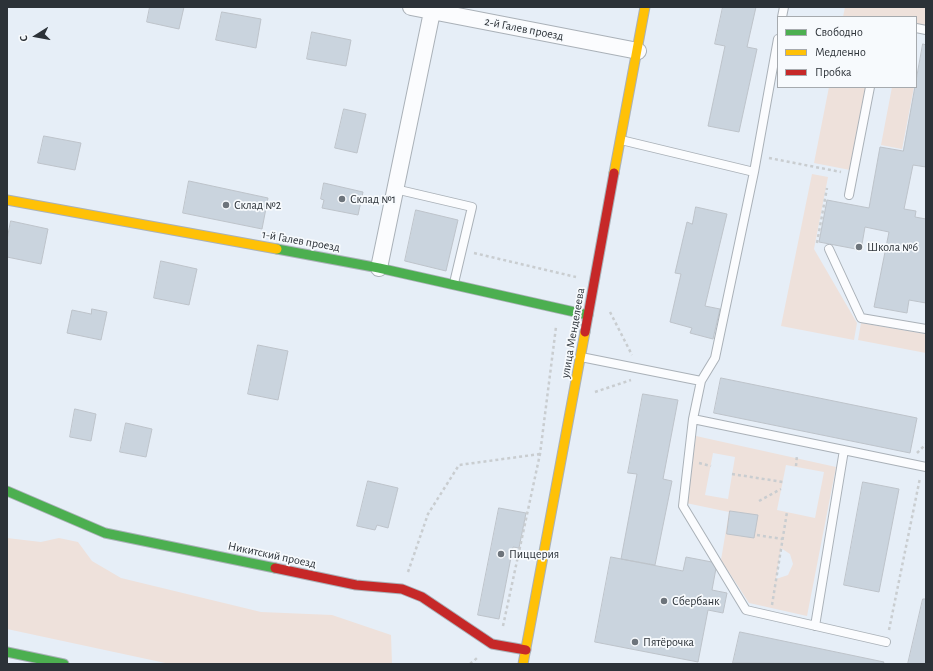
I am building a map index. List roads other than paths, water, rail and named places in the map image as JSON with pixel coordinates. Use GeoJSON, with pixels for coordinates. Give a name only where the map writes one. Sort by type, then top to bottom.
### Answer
{"type":"FeatureCollection","features":[{"type":"Feature","properties":{"kind":"street","name":"2-й Галев проезд"},"geometry":{"type":"LineString","coordinates":[[411,7],[432,9],[638,51]]}},
{"type":"Feature","properties":{"kind":"street","name":"улица Менделеева"},"geometry":{"type":"LineString","coordinates":[[523,664],[581,357],[620,139],[646,7]]}},
{"type":"Feature","properties":{"kind":"street"},"geometry":{"type":"LineString","coordinates":[[379,268],[432,9]]}},
{"type":"Feature","properties":{"kind":"street","name":"1-й Галев проезд"},"geometry":{"type":"LineString","coordinates":[[7,200],[379,268],[588,315]]}},
{"type":"Feature","properties":{"kind":"street","name":"Никитский проезд"},"geometry":{"type":"LineString","coordinates":[[7,491],[105,533],[356,585],[402,589],[422,596],[492,644],[526,650]]}},
{"type":"Feature","properties":{"kind":"street"},"geometry":{"type":"LineString","coordinates":[[7,652],[64,664]]}},
{"type":"Feature","properties":{"kind":"lane"},"geometry":{"type":"LineString","coordinates":[[777,43],[754,172],[715,358],[701,381],[693,419],[683,506],[746,610],[886,642]]}},
{"type":"Feature","properties":{"kind":"lane"},"geometry":{"type":"LineString","coordinates":[[849,195],[870,88]]}},
{"type":"Feature","properties":{"kind":"lane"},"geometry":{"type":"LineString","coordinates":[[620,139],[754,172]]}},
{"type":"Feature","properties":{"kind":"lane"},"geometry":{"type":"LineString","coordinates":[[395,189],[472,207],[453,284]]}},
{"type":"Feature","properties":{"kind":"lane"},"geometry":{"type":"LineString","coordinates":[[829,248],[861,318],[926,329]]}},
{"type":"Feature","properties":{"kind":"lane"},"geometry":{"type":"LineString","coordinates":[[581,357],[701,381]]}},
{"type":"Feature","properties":{"kind":"lane"},"geometry":{"type":"LineString","coordinates":[[693,419],[924,466]]}},
{"type":"Feature","properties":{"kind":"lane"},"geometry":{"type":"LineString","coordinates":[[815,626],[844,450]]}},
{"type":"Feature","properties":{"kind":"place","name":"Склад №1"},"geometry":{"type":"Point","coordinates":[342,199]}},
{"type":"Feature","properties":{"kind":"place","name":"Склад №2"},"geometry":{"type":"Point","coordinates":[226,205]}},
{"type":"Feature","properties":{"kind":"place","name":"Школа №6"},"geometry":{"type":"Point","coordinates":[859,247]}},
{"type":"Feature","properties":{"kind":"place","name":"Пиццерия"},"geometry":{"type":"Point","coordinates":[501,554]}},
{"type":"Feature","properties":{"kind":"place","name":"Сбербанк"},"geometry":{"type":"Point","coordinates":[664,601]}},
{"type":"Feature","properties":{"kind":"place","name":"Пятёрочка"},"geometry":{"type":"Point","coordinates":[635,642]}}]}
